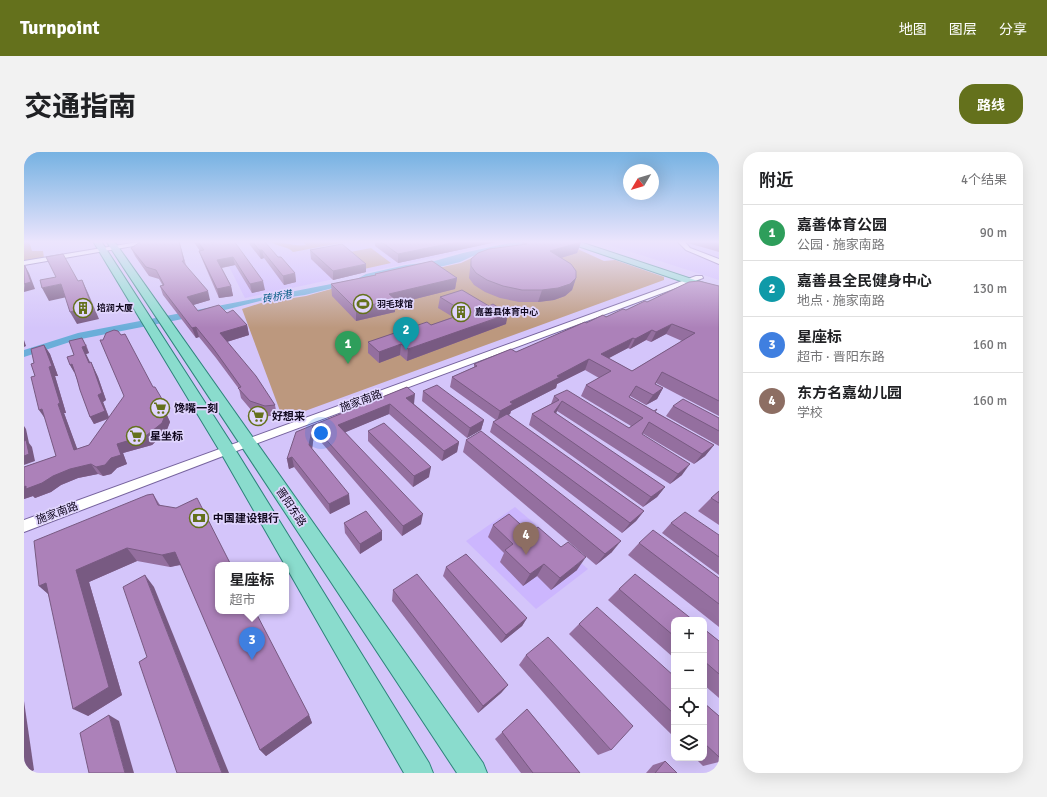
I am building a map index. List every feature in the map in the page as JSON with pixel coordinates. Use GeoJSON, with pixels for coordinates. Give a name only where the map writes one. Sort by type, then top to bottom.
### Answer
{"type":"FeatureCollection","features":[{"type":"Feature","properties":{"kind":"main road"},"geometry":{"type":"LineString","coordinates":[[115,270],[227,450],[419,773]]}},
{"type":"Feature","properties":{"kind":"main road","name":"晋阳东路"},"geometry":{"type":"LineString","coordinates":[[129,270],[473,773]]}},
{"type":"Feature","properties":{"kind":"main road"},"geometry":{"type":"LineString","coordinates":[[655,270],[719,291]]}},
{"type":"Feature","properties":{"kind":"main road"},"geometry":{"type":"LineString","coordinates":[[675,270],[719,284]]}},
{"type":"Feature","properties":{"kind":"street","name":"施家南路"},"geometry":{"type":"LineString","coordinates":[[24,526],[227,450],[699,278]]}},
{"type":"Feature","properties":{"kind":"shaded area"},"geometry":{"type":"Polygon","coordinates":[[[231,270],[377,270],[245,298],[231,270]]]}},
{"type":"Feature","properties":{"kind":"shaded area"},"geometry":{"type":"Polygon","coordinates":[[[429,270],[644,270],[664,277],[664,280],[283,419],[242,309],[261,303],[306,296],[342,286],[429,270]]]}},
{"type":"Feature","properties":{"kind":"shaded area"},"geometry":{"type":"Polygon","coordinates":[[[688,270],[719,270],[719,280],[688,270]]]}},
{"type":"Feature","properties":{"kind":"shaded area"},"geometry":{"type":"Polygon","coordinates":[[[515,507],[588,569],[536,609],[466,541],[515,507]]]}},
{"type":"Feature","properties":{"kind":"water","name":"砖桥港"},"geometry":{"type":"Polygon","coordinates":[[[384,270],[427,270],[341,286],[305,295],[260,301],[213,313],[76,340],[24,357],[24,350],[78,333],[357,279],[366,274],[384,270]]]}},
{"type":"Feature","properties":{"kind":"building"},"geometry":{"type":"Polygon","coordinates":[[[24,270],[26,270],[31,282],[24,284],[24,270]]]}},
{"type":"Feature","properties":{"kind":"building"},"geometry":{"type":"Polygon","coordinates":[[[52,270],[72,270],[78,281],[82,280],[92,306],[70,312],[61,284],[42,288],[40,280],[56,277],[52,270]]]}},
{"type":"Feature","properties":{"kind":"building"},"geometry":{"type":"Polygon","coordinates":[[[156,270],[190,270],[208,291],[187,297],[198,311],[219,305],[227,313],[233,310],[247,325],[220,333],[256,376],[275,405],[265,406],[250,401],[238,388],[241,387],[213,348],[196,327],[192,328],[160,286],[164,285],[156,270]]]}},
{"type":"Feature","properties":{"kind":"building"},"geometry":{"type":"Polygon","coordinates":[[[208,270],[222,270],[231,286],[217,289],[208,270]]]}},
{"type":"Feature","properties":{"kind":"building"},"geometry":{"type":"Polygon","coordinates":[[[241,270],[255,270],[263,281],[250,284],[241,270]]]}},
{"type":"Feature","properties":{"kind":"building"},"geometry":{"type":"Polygon","coordinates":[[[278,270],[292,270],[295,273],[283,276],[278,270]]]}},
{"type":"Feature","properties":{"kind":"building"},"geometry":{"type":"Polygon","coordinates":[[[393,270],[445,270],[457,278],[389,294],[395,299],[356,309],[331,284],[376,275],[375,274],[393,270]]]}},
{"type":"Feature","properties":{"kind":"building"},"geometry":{"type":"Polygon","coordinates":[[[474,270],[575,270],[576,278],[570,284],[558,288],[522,290],[503,286],[487,280],[474,270]]]}},
{"type":"Feature","properties":{"kind":"building"},"geometry":{"type":"Polygon","coordinates":[[[699,281],[719,286],[719,401],[662,372],[655,384],[663,388],[653,395],[636,386],[629,397],[654,411],[657,409],[655,412],[714,445],[702,454],[649,422],[642,434],[690,464],[678,474],[562,401],[554,412],[665,487],[651,497],[532,414],[559,400],[554,396],[567,390],[629,428],[643,418],[586,385],[611,371],[589,359],[557,376],[560,377],[510,402],[513,404],[500,411],[452,377],[477,366],[474,364],[511,349],[516,352],[603,315],[606,317],[623,309],[626,310],[645,301],[647,302],[689,282],[699,281]],[[672,324],[656,332],[652,330],[635,339],[633,338],[601,354],[632,371],[695,333],[672,324]]]}},
{"type":"Feature","properties":{"kind":"building"},"geometry":{"type":"Polygon","coordinates":[[[462,290],[489,306],[493,304],[508,314],[408,349],[401,344],[379,352],[368,342],[427,322],[431,325],[466,313],[440,297],[462,290]]]}},
{"type":"Feature","properties":{"kind":"building"},"geometry":{"type":"Polygon","coordinates":[[[114,330],[118,331],[121,335],[125,334],[153,387],[155,387],[162,399],[158,401],[166,413],[162,423],[147,435],[117,444],[121,455],[111,458],[105,465],[96,467],[91,464],[70,469],[26,489],[26,486],[24,487],[24,467],[56,456],[42,409],[39,410],[31,377],[35,376],[31,364],[34,363],[31,349],[44,345],[52,366],[49,367],[60,403],[58,404],[74,450],[89,445],[124,396],[100,340],[103,340],[106,333],[114,330]]]}},
{"type":"Feature","properties":{"kind":"building"},"geometry":{"type":"Polygon","coordinates":[[[82,338],[86,346],[82,347],[94,370],[102,393],[98,395],[105,411],[90,417],[72,364],[70,365],[67,357],[74,355],[69,341],[82,338]]]}},
{"type":"Feature","properties":{"kind":"building"},"geometry":{"type":"Polygon","coordinates":[[[437,385],[484,420],[470,428],[423,391],[437,385]]]}},
{"type":"Feature","properties":{"kind":"building"},"geometry":{"type":"Polygon","coordinates":[[[407,387],[415,394],[406,398],[459,442],[444,451],[390,404],[338,425],[423,514],[403,526],[313,425],[407,387]]]}},
{"type":"Feature","properties":{"kind":"building"},"geometry":{"type":"Polygon","coordinates":[[[683,399],[719,418],[719,431],[673,406],[683,399]]]}},
{"type":"Feature","properties":{"kind":"building"},"geometry":{"type":"Polygon","coordinates":[[[507,414],[644,511],[630,523],[493,422],[507,414]]]}},
{"type":"Feature","properties":{"kind":"building"},"geometry":{"type":"Polygon","coordinates":[[[384,423],[431,467],[414,476],[368,431],[384,423]]]}},
{"type":"Feature","properties":{"kind":"building"},"geometry":{"type":"Polygon","coordinates":[[[313,425],[309,445],[349,494],[329,504],[292,457],[287,459],[296,432],[313,425]]]}},
{"type":"Feature","properties":{"kind":"building"},"geometry":{"type":"Polygon","coordinates":[[[481,431],[621,541],[605,554],[466,440],[481,431]]]}},
{"type":"Feature","properties":{"kind":"building"},"geometry":{"type":"Polygon","coordinates":[[[26,440],[29,454],[24,456],[24,441],[26,440]]]}},
{"type":"Feature","properties":{"kind":"building"},"geometry":{"type":"Polygon","coordinates":[[[719,491],[719,503],[711,498],[719,491]]]}},
{"type":"Feature","properties":{"kind":"building"},"geometry":{"type":"Polygon","coordinates":[[[153,494],[158,505],[176,508],[197,498],[229,562],[215,562],[215,614],[257,614],[309,715],[260,750],[175,552],[162,555],[127,548],[76,570],[109,687],[73,709],[46,583],[39,586],[34,541],[147,495],[153,494]]]}},
{"type":"Feature","properties":{"kind":"building"},"geometry":{"type":"Polygon","coordinates":[[[366,511],[382,531],[360,544],[344,523],[366,511]]]}},
{"type":"Feature","properties":{"kind":"building"},"geometry":{"type":"Polygon","coordinates":[[[685,512],[719,535],[719,557],[671,523],[685,512]]]}},
{"type":"Feature","properties":{"kind":"building"},"geometry":{"type":"Polygon","coordinates":[[[509,514],[530,533],[538,527],[561,547],[568,542],[586,557],[560,578],[544,564],[530,574],[505,550],[513,544],[493,525],[509,514]]]}},
{"type":"Feature","properties":{"kind":"building"},"geometry":{"type":"Polygon","coordinates":[[[653,530],[719,578],[719,604],[639,543],[653,530]]]}},
{"type":"Feature","properties":{"kind":"building"},"geometry":{"type":"Polygon","coordinates":[[[466,554],[527,618],[506,635],[446,567],[466,554]]]}},
{"type":"Feature","properties":{"kind":"building"},"geometry":{"type":"Polygon","coordinates":[[[417,574],[508,685],[483,706],[393,590],[417,574]]]}},
{"type":"Feature","properties":{"kind":"building"},"geometry":{"type":"Polygon","coordinates":[[[635,574],[689,617],[671,617],[671,633],[619,589],[635,574]]]}},
{"type":"Feature","properties":{"kind":"building"},"geometry":{"type":"Polygon","coordinates":[[[145,575],[222,773],[177,773],[139,662],[147,657],[123,587],[145,575]]]}},
{"type":"Feature","properties":{"kind":"building"},"geometry":{"type":"Polygon","coordinates":[[[597,607],[671,673],[671,711],[579,624],[597,607]]]}},
{"type":"Feature","properties":{"kind":"building"},"geometry":{"type":"Polygon","coordinates":[[[707,631],[719,641],[719,674],[707,664],[707,631]]]}},
{"type":"Feature","properties":{"kind":"building"},"geometry":{"type":"Polygon","coordinates":[[[548,637],[633,726],[611,750],[526,655],[548,637]]]}},
{"type":"Feature","properties":{"kind":"building"},"geometry":{"type":"Polygon","coordinates":[[[707,706],[719,716],[719,757],[707,746],[707,706]]]}},
{"type":"Feature","properties":{"kind":"building"},"geometry":{"type":"Polygon","coordinates":[[[527,709],[580,773],[533,773],[502,732],[527,709]]]}},
{"type":"Feature","properties":{"kind":"building"},"geometry":{"type":"Polygon","coordinates":[[[109,715],[125,773],[89,773],[80,733],[109,715]]]}},
{"type":"Feature","properties":{"kind":"building"},"geometry":{"type":"Polygon","coordinates":[[[665,761],[677,773],[655,773],[665,761]]]}},
{"type":"Feature","properties":{"kind":"place","name":"羽毛球馆"},"geometry":{"type":"Point","coordinates":[363,304]}},
{"type":"Feature","properties":{"kind":"place","name":"培润大厦"},"geometry":{"type":"Point","coordinates":[83,308]}},
{"type":"Feature","properties":{"kind":"place","name":"嘉善县体育中心"},"geometry":{"type":"Point","coordinates":[461,312]}},
{"type":"Feature","properties":{"kind":"place","name":"嘉善县全民健身中心"},"geometry":{"type":"Point","coordinates":[406,350]}},
{"type":"Feature","properties":{"kind":"place","name":"嘉善体育公园"},"geometry":{"type":"Point","coordinates":[348,364]}},
{"type":"Feature","properties":{"kind":"place","name":"馋嘴一刻"},"geometry":{"type":"Point","coordinates":[160,408]}},
{"type":"Feature","properties":{"kind":"place","name":"好想来"},"geometry":{"type":"Point","coordinates":[258,416]}},
{"type":"Feature","properties":{"kind":"place","name":"星坐标"},"geometry":{"type":"Point","coordinates":[136,436]}},
{"type":"Feature","properties":{"kind":"place","name":"中国建设银行"},"geometry":{"type":"Point","coordinates":[199,518]}},
{"type":"Feature","properties":{"kind":"place","name":"东方名嘉幼儿园"},"geometry":{"type":"Point","coordinates":[526,555]}},
{"type":"Feature","properties":{"kind":"place","name":"星座标"},"geometry":{"type":"Point","coordinates":[252,660]}}]}
